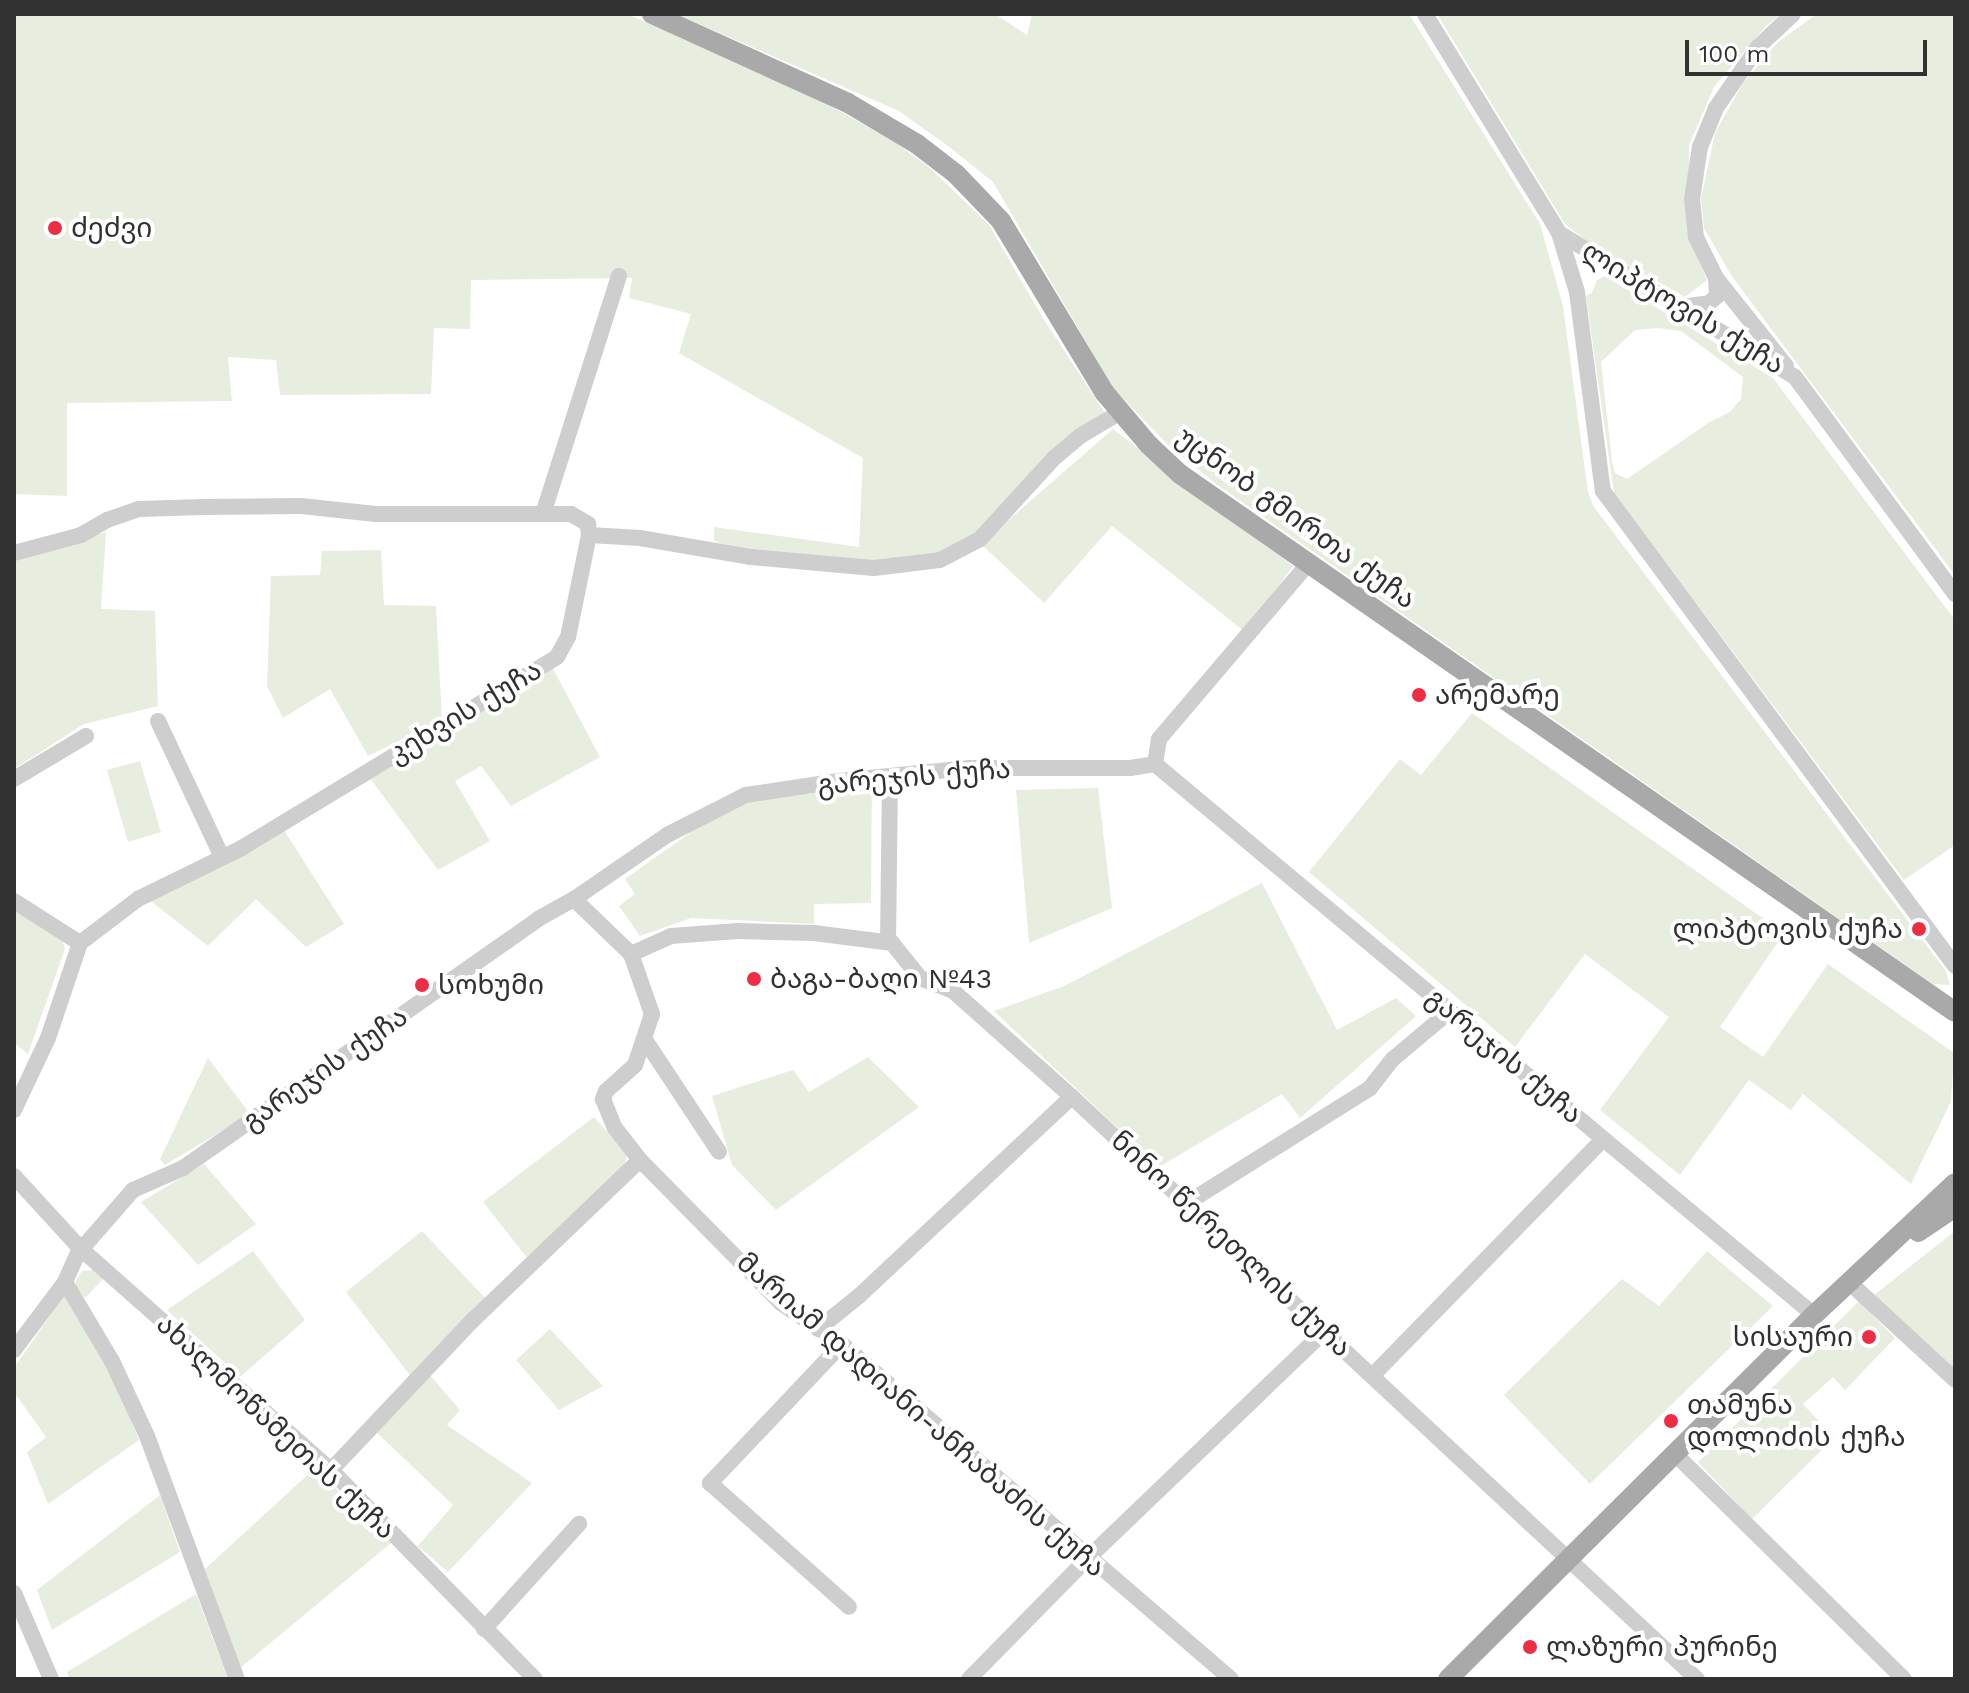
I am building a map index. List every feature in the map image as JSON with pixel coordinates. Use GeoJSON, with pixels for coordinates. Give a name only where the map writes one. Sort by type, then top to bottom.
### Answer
{"type":"FeatureCollection","features":[{"type":"Feature","properties":{"kind":"main road","name":"უცნობ გმირთა ქუჩა"},"geometry":{"type":"LineString","coordinates":[[652,14],[848,103],[917,144],[956,174],[1001,221],[1119,413],[1180,474],[1955,1012]]}},
{"type":"Feature","properties":{"kind":"main road"},"geometry":{"type":"LineString","coordinates":[[1931,994],[1955,994]]}},
{"type":"Feature","properties":{"kind":"main road"},"geometry":{"type":"LineString","coordinates":[[1448,1679],[1814,1315],[1955,1183]]}},
{"type":"Feature","properties":{"kind":"main road"},"geometry":{"type":"LineString","coordinates":[[1872,1263],[1955,1207]]}},
{"type":"Feature","properties":{"kind":"street","name":"ლიპტოვის ქუჩა"},"geometry":{"type":"LineString","coordinates":[[1425,14],[1559,233],[1795,377],[1955,594]]}},
{"type":"Feature","properties":{"kind":"street"},"geometry":{"type":"LineString","coordinates":[[1793,14],[1758,47],[1716,108],[1700,147],[1692,199],[1696,237],[1716,278],[1795,377]]}},
{"type":"Feature","properties":{"kind":"street"},"geometry":{"type":"LineString","coordinates":[[1559,233],[1577,292],[1603,491],[1955,966]]}},
{"type":"Feature","properties":{"kind":"street"},"geometry":{"type":"LineString","coordinates":[[1577,292],[1584,272],[1609,264]]}},
{"type":"Feature","properties":{"kind":"street"},"geometry":{"type":"LineString","coordinates":[[543,514],[619,276]]}},
{"type":"Feature","properties":{"kind":"street"},"geometry":{"type":"LineString","coordinates":[[1681,307],[1709,303],[1717,296],[1716,278]]}},
{"type":"Feature","properties":{"kind":"street"},"geometry":{"type":"LineString","coordinates":[[14,553],[81,535],[107,520],[139,509],[301,506],[376,514],[543,514],[582,518],[588,524],[589,535],[640,538],[751,557],[874,568],[940,560],[980,539],[1054,458],[1080,436],[1119,413]]}},
{"type":"Feature","properties":{"kind":"street","name":"კეხვის ქუჩა"},"geometry":{"type":"LineString","coordinates":[[80,943],[138,899],[222,857],[557,657],[568,637],[589,535]]}},
{"type":"Feature","properties":{"kind":"street"},"geometry":{"type":"LineString","coordinates":[[1155,764],[1159,739],[1307,565]]}},
{"type":"Feature","properties":{"kind":"street"},"geometry":{"type":"LineString","coordinates":[[158,721],[222,857]]}},
{"type":"Feature","properties":{"kind":"street"},"geometry":{"type":"LineString","coordinates":[[14,779],[86,736]]}},
{"type":"Feature","properties":{"kind":"street","name":"გარეჯის ქუჩა"},"geometry":{"type":"LineString","coordinates":[[14,1350],[65,1282],[81,1249],[133,1190],[183,1168],[538,919],[574,899],[667,835],[746,795],[970,768],[1130,768],[1155,764],[1814,1315]]}},
{"type":"Feature","properties":{"kind":"street"},"geometry":{"type":"LineString","coordinates":[[631,954],[671,936],[738,931],[814,933],[888,942],[890,776]]}},
{"type":"Feature","properties":{"kind":"street","name":"მარიამ დადიანი-ანჩაბაძის ქუჩა"},"geometry":{"type":"LineString","coordinates":[[574,899],[631,954],[652,1014],[635,1065],[606,1091],[603,1099],[615,1128],[640,1160],[781,1303],[842,1344],[1231,1679]]}},
{"type":"Feature","properties":{"kind":"street"},"geometry":{"type":"LineString","coordinates":[[14,901],[80,943],[48,1038],[14,1110]]}},
{"type":"Feature","properties":{"kind":"street","name":"ნინო წერეთლის ქუჩა"},"geometry":{"type":"LineString","coordinates":[[888,942],[920,978],[952,990],[1072,1097],[1697,1679]]}},
{"type":"Feature","properties":{"kind":"street"},"geometry":{"type":"LineString","coordinates":[[1187,1203],[1370,1088],[1393,1059],[1450,1011]]}},
{"type":"Feature","properties":{"kind":"street"},"geometry":{"type":"LineString","coordinates":[[645,1040],[719,1152]]}},
{"type":"Feature","properties":{"kind":"street"},"geometry":{"type":"LineString","coordinates":[[818,1329],[859,1296],[1072,1097]]}},
{"type":"Feature","properties":{"kind":"street"},"geometry":{"type":"LineString","coordinates":[[1373,1375],[1603,1139]]}},
{"type":"Feature","properties":{"kind":"street"},"geometry":{"type":"LineString","coordinates":[[331,1470],[473,1320],[640,1160]]}},
{"type":"Feature","properties":{"kind":"street","name":"ახალმოწამეთას ქუჩა"},"geometry":{"type":"LineString","coordinates":[[14,1176],[81,1249],[331,1470],[535,1679]]}},
{"type":"Feature","properties":{"kind":"street"},"geometry":{"type":"LineString","coordinates":[[65,1282],[112,1361],[147,1436],[237,1679]]}},
{"type":"Feature","properties":{"kind":"street"},"geometry":{"type":"LineString","coordinates":[[1850,1283],[1955,1380]]}},
{"type":"Feature","properties":{"kind":"street"},"geometry":{"type":"LineString","coordinates":[[969,1679],[1088,1558],[1324,1332]]}},
{"type":"Feature","properties":{"kind":"street"},"geometry":{"type":"LineString","coordinates":[[842,1344],[710,1483],[849,1607]]}},
{"type":"Feature","properties":{"kind":"street"},"geometry":{"type":"LineString","coordinates":[[1674,1453],[1904,1679]]}},
{"type":"Feature","properties":{"kind":"street"},"geometry":{"type":"LineString","coordinates":[[484,1629],[579,1524]]}},
{"type":"Feature","properties":{"kind":"street"},"geometry":{"type":"LineString","coordinates":[[14,1593],[51,1679]]}},
{"type":"Feature","properties":{"kind":"green space"},"geometry":{"type":"Polygon","coordinates":[[[14,14],[627,14],[805,92],[895,142],[930,168],[989,225],[1043,318],[1105,413],[977,534],[941,553],[879,561],[742,550],[714,541],[714,527],[859,547],[863,458],[679,353],[691,314],[629,298],[632,278],[471,280],[470,329],[434,328],[431,394],[280,395],[276,360],[228,357],[232,401],[67,403],[67,496],[14,494],[14,14]]]}},
{"type":"Feature","properties":{"kind":"green space"},"geometry":{"type":"Polygon","coordinates":[[[676,14],[995,14],[1027,35],[1032,14],[1409,14],[1540,224],[1563,306],[1588,492],[1594,507],[1946,971],[1950,985],[1933,984],[1219,486],[1170,447],[1113,388],[993,182],[952,149],[899,111],[676,14]]]}},
{"type":"Feature","properties":{"kind":"green space"},"geometry":{"type":"Polygon","coordinates":[[[1437,14],[1781,14],[1765,27],[1714,87],[1689,145],[1689,238],[1707,280],[1685,297],[1588,242],[1565,224],[1437,14]]]}},
{"type":"Feature","properties":{"kind":"green space"},"geometry":{"type":"Polygon","coordinates":[[[1817,14],[1955,14],[1955,575],[1731,275],[1704,228],[1701,198],[1715,133],[1743,83],[1778,42],[1817,14]]]}},
{"type":"Feature","properties":{"kind":"green space"},"geometry":{"type":"Polygon","coordinates":[[[1605,276],[1773,378],[1955,620],[1955,845],[1904,880],[1614,493],[1586,296],[1592,293],[1597,280],[1605,276]],[[1658,328],[1635,330],[1601,362],[1612,462],[1615,473],[1627,479],[1708,423],[1730,412],[1741,399],[1743,377],[1681,331],[1658,328]]]}},
{"type":"Feature","properties":{"kind":"green space"},"geometry":{"type":"Polygon","coordinates":[[[1113,429],[1293,566],[1245,632],[1112,526],[1044,603],[981,544],[1113,429]]]}},
{"type":"Feature","properties":{"kind":"green space"},"geometry":{"type":"Polygon","coordinates":[[[106,532],[101,609],[155,611],[158,706],[84,724],[14,769],[14,559],[106,532]]]}},
{"type":"Feature","properties":{"kind":"green space"},"geometry":{"type":"Polygon","coordinates":[[[381,550],[384,605],[436,606],[442,720],[368,756],[330,689],[283,718],[267,686],[271,576],[320,575],[322,551],[381,550]]]}},
{"type":"Feature","properties":{"kind":"green space"},"geometry":{"type":"Polygon","coordinates":[[[551,665],[600,757],[511,806],[481,766],[455,781],[490,841],[438,870],[369,777],[551,665]]]}},
{"type":"Feature","properties":{"kind":"green space"},"geometry":{"type":"Polygon","coordinates":[[[1472,713],[1784,933],[1720,1027],[1763,1057],[1828,964],[1954,1053],[1951,1101],[1911,1184],[1803,1094],[1791,1110],[1749,1080],[1680,1175],[1600,1110],[1669,1017],[1585,954],[1515,1047],[1309,872],[1400,759],[1421,775],[1472,713]]]}},
{"type":"Feature","properties":{"kind":"green space"},"geometry":{"type":"Polygon","coordinates":[[[140,761],[161,832],[128,842],[107,770],[140,761]]]}},
{"type":"Feature","properties":{"kind":"green space"},"geometry":{"type":"Polygon","coordinates":[[[872,783],[871,903],[814,904],[814,924],[691,918],[640,936],[619,906],[635,894],[625,879],[711,818],[748,800],[872,783]]]}},
{"type":"Feature","properties":{"kind":"green space"},"geometry":{"type":"Polygon","coordinates":[[[1098,788],[1112,908],[1029,943],[1016,790],[1098,788]]]}},
{"type":"Feature","properties":{"kind":"green space"},"geometry":{"type":"Polygon","coordinates":[[[282,827],[344,924],[306,947],[256,899],[208,946],[148,899],[282,827]]]}},
{"type":"Feature","properties":{"kind":"green space"},"geometry":{"type":"Polygon","coordinates":[[[1262,883],[1337,1030],[1396,998],[1416,1016],[1300,1118],[1282,1094],[1159,1167],[994,1011],[1064,986],[1262,883]]]}},
{"type":"Feature","properties":{"kind":"green space"},"geometry":{"type":"Polygon","coordinates":[[[14,909],[62,940],[65,949],[28,1054],[14,1043],[14,909]]]}},
{"type":"Feature","properties":{"kind":"green space"},"geometry":{"type":"Polygon","coordinates":[[[868,1057],[919,1107],[776,1210],[732,1165],[712,1096],[793,1070],[809,1092],[868,1057]]]}},
{"type":"Feature","properties":{"kind":"green space"},"geometry":{"type":"Polygon","coordinates":[[[208,1058],[250,1114],[165,1165],[160,1159],[208,1058]]]}},
{"type":"Feature","properties":{"kind":"green space"},"geometry":{"type":"Polygon","coordinates":[[[594,1117],[627,1154],[625,1164],[529,1260],[483,1202],[594,1117]]]}},
{"type":"Feature","properties":{"kind":"green space"},"geometry":{"type":"Polygon","coordinates":[[[204,1164],[256,1224],[198,1265],[141,1202],[204,1164]]]}},
{"type":"Feature","properties":{"kind":"green space"},"geometry":{"type":"Polygon","coordinates":[[[422,1231],[487,1300],[412,1378],[346,1292],[422,1231]]]}},
{"type":"Feature","properties":{"kind":"green space"},"geometry":{"type":"Polygon","coordinates":[[[1955,1231],[1955,1369],[1873,1296],[1955,1231]]]}},
{"type":"Feature","properties":{"kind":"green space"},"geometry":{"type":"Polygon","coordinates":[[[253,1251],[305,1320],[240,1377],[167,1310],[253,1251]]]}},
{"type":"Feature","properties":{"kind":"green space"},"geometry":{"type":"Polygon","coordinates":[[[1707,1251],[1773,1306],[1590,1484],[1504,1395],[1622,1279],[1659,1306],[1707,1251]]]}},
{"type":"Feature","properties":{"kind":"green space"},"geometry":{"type":"Polygon","coordinates":[[[94,1270],[104,1278],[85,1298],[76,1287],[76,1280],[82,1271],[94,1270]]]}},
{"type":"Feature","properties":{"kind":"green space"},"geometry":{"type":"Polygon","coordinates":[[[65,1294],[108,1363],[139,1440],[48,1504],[27,1452],[46,1437],[14,1392],[14,1368],[65,1294]]]}},
{"type":"Feature","properties":{"kind":"green space"},"geometry":{"type":"Polygon","coordinates":[[[1859,1301],[1895,1338],[1845,1390],[1833,1377],[1803,1404],[1834,1438],[1752,1519],[1698,1462],[1859,1301]]]}},
{"type":"Feature","properties":{"kind":"green space"},"geometry":{"type":"Polygon","coordinates":[[[550,1329],[603,1386],[559,1410],[516,1360],[550,1329]]]}},
{"type":"Feature","properties":{"kind":"green space"},"geometry":{"type":"Polygon","coordinates":[[[429,1374],[460,1410],[447,1425],[532,1483],[448,1572],[418,1546],[453,1505],[374,1430],[429,1374]]]}},
{"type":"Feature","properties":{"kind":"green space"},"geometry":{"type":"Polygon","coordinates":[[[315,1468],[391,1543],[239,1669],[205,1569],[315,1468]]]}},
{"type":"Feature","properties":{"kind":"green space"},"geometry":{"type":"Polygon","coordinates":[[[160,1495],[180,1552],[52,1630],[37,1590],[160,1495]]]}},
{"type":"Feature","properties":{"kind":"green space"},"geometry":{"type":"Polygon","coordinates":[[[196,1594],[228,1679],[70,1679],[67,1672],[196,1594]]]}},
{"type":"Feature","properties":{"kind":"place","name":"ძეძვი"},"geometry":{"type":"Point","coordinates":[55,228]}},
{"type":"Feature","properties":{"kind":"place","name":"არემარე"},"geometry":{"type":"Point","coordinates":[1419,695]}},
{"type":"Feature","properties":{"kind":"place","name":"ლიპტოვის ქუჩა"},"geometry":{"type":"Point","coordinates":[1919,929]}},
{"type":"Feature","properties":{"kind":"place","name":"ბაგა-ბაღი №43"},"geometry":{"type":"Point","coordinates":[754,979]}},
{"type":"Feature","properties":{"kind":"place","name":"სოხუმი"},"geometry":{"type":"Point","coordinates":[422,985]}},
{"type":"Feature","properties":{"kind":"place","name":"სისაური"},"geometry":{"type":"Point","coordinates":[1869,1337]}},
{"type":"Feature","properties":{"kind":"place","name":"თამუნა დოლიძის ქუჩა"},"geometry":{"type":"Point","coordinates":[1671,1421]}},
{"type":"Feature","properties":{"kind":"place","name":"ლაზური პურინე"},"geometry":{"type":"Point","coordinates":[1530,1647]}}]}
